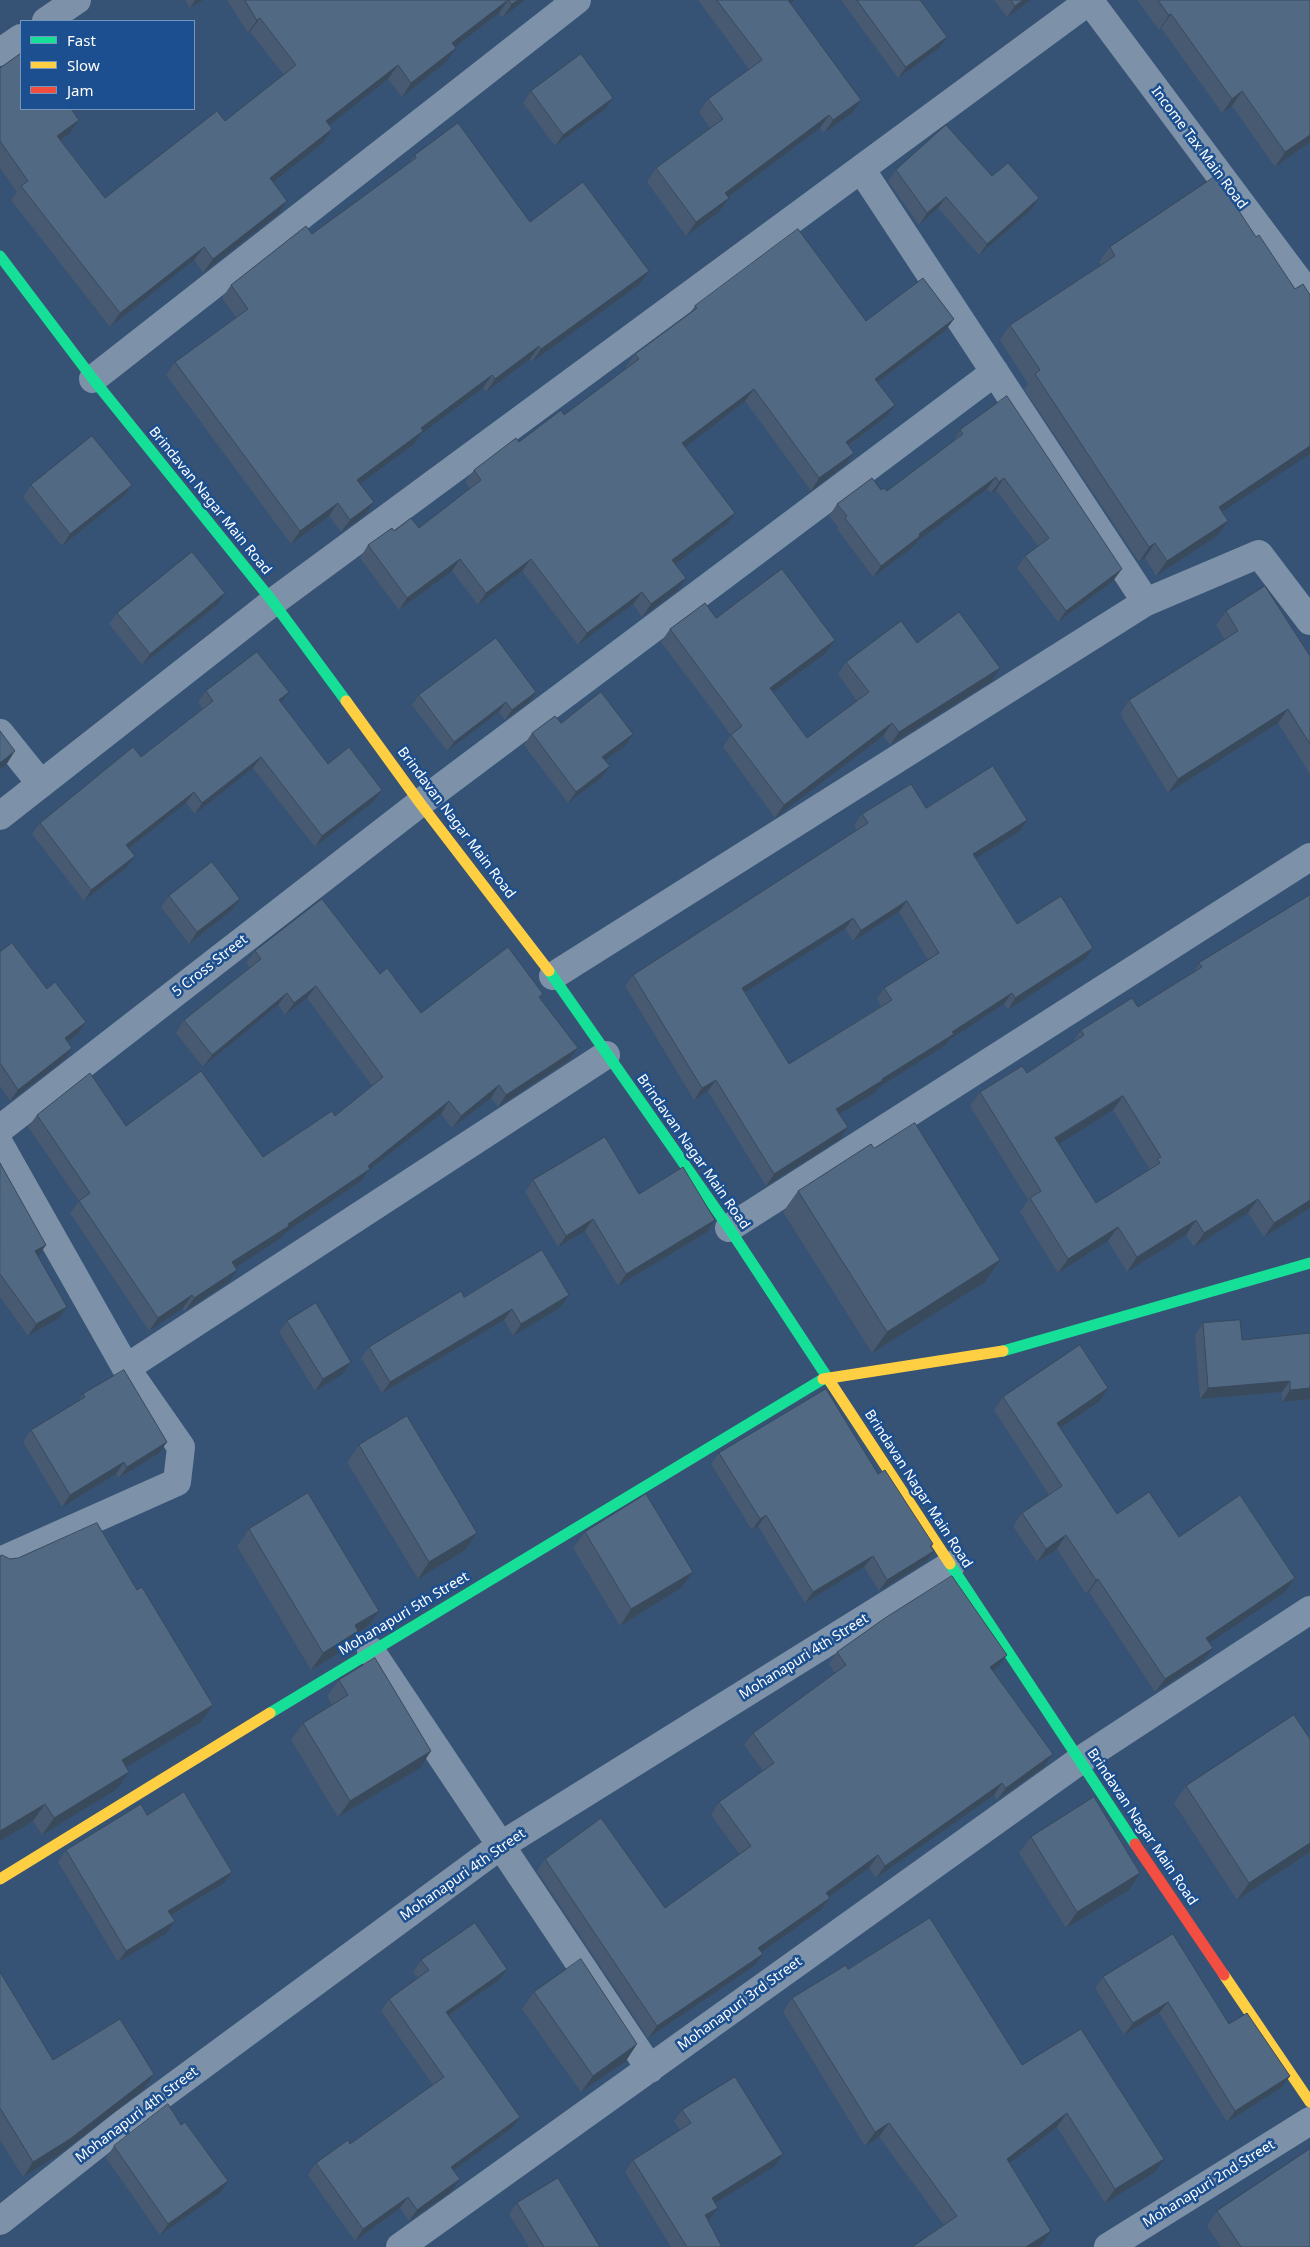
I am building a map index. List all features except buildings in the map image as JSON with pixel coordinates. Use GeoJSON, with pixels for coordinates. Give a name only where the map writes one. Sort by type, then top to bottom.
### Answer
{"type":"FeatureCollection","features":[{"type":"Feature","properties":{"kind":"street"},"geometry":{"type":"LineString","coordinates":[[47,20],[77,0]]}},
{"type":"Feature","properties":{"kind":"street"},"geometry":{"type":"LineString","coordinates":[[93,378],[577,0]]}},
{"type":"Feature","properties":{"kind":"street"},"geometry":{"type":"LineString","coordinates":[[0,816],[273,602],[1089,0]]}},
{"type":"Feature","properties":{"kind":"street","name":"Income Tax Main Road"},"geometry":{"type":"LineString","coordinates":[[1089,0],[1306,283]]}},
{"type":"Feature","properties":{"kind":"street"},"geometry":{"type":"LineString","coordinates":[[0,52],[20,39]]}},
{"type":"Feature","properties":{"kind":"street"},"geometry":{"type":"LineString","coordinates":[[861,169],[1146,602]]}},
{"type":"Feature","properties":{"kind":"street","name":"Brindavan Nagar Main Road"},"geometry":{"type":"LineString","coordinates":[[0,256],[93,378],[273,602],[420,803],[553,976],[729,1228],[1079,1761],[1310,2102]]}},
{"type":"Feature","properties":{"kind":"street","name":"5 Cross Street"},"geometry":{"type":"LineString","coordinates":[[0,1129],[420,803],[995,372]]}},
{"type":"Feature","properties":{"kind":"street"},"geometry":{"type":"LineString","coordinates":[[553,976],[1146,602],[1259,554],[1310,621]]}},
{"type":"Feature","properties":{"kind":"street"},"geometry":{"type":"LineString","coordinates":[[0,733],[41,784]]}},
{"type":"Feature","properties":{"kind":"street"},"geometry":{"type":"LineString","coordinates":[[729,1228],[1310,857]]}},
{"type":"Feature","properties":{"kind":"street"},"geometry":{"type":"LineString","coordinates":[[126,1368],[606,1054]]}},
{"type":"Feature","properties":{"kind":"street"},"geometry":{"type":"LineString","coordinates":[[0,1145],[126,1368],[182,1447],[177,1482],[0,1561]]}},
{"type":"Feature","properties":{"kind":"street"},"geometry":{"type":"LineString","coordinates":[[826,1377],[1007,1350],[1310,1263]]}},
{"type":"Feature","properties":{"kind":"street","name":"Mohanapuri 5th Street"},"geometry":{"type":"LineString","coordinates":[[0,1879],[371,1651],[826,1377]]}},
{"type":"Feature","properties":{"kind":"street","name":"Mohanapuri 4th Street"},"geometry":{"type":"LineString","coordinates":[[0,2221],[124,2123],[500,1846],[950,1565]]}},
{"type":"Feature","properties":{"kind":"street","name":"Mohanapuri 3rd Street"},"geometry":{"type":"LineString","coordinates":[[400,2247],[1079,1761],[1310,1610]]}},
{"type":"Feature","properties":{"kind":"street"},"geometry":{"type":"LineString","coordinates":[[371,1651],[650,2068]]}},
{"type":"Feature","properties":{"kind":"street","name":"Mohanapuri 2nd Street"},"geometry":{"type":"LineString","coordinates":[[1108,2247],[1310,2121]]}},
{"type":"Feature","properties":{"kind":"traffic: fast"},"geometry":{"type":"LineString","coordinates":[[0,256],[93,379],[273,602],[346,701]]}},
{"type":"Feature","properties":{"kind":"traffic: fast"},"geometry":{"type":"LineString","coordinates":[[549,971],[729,1228],[831,1383]]}},
{"type":"Feature","properties":{"kind":"traffic: fast"},"geometry":{"type":"LineString","coordinates":[[1003,1351],[1310,1263]]}},
{"type":"Feature","properties":{"kind":"traffic: fast"},"geometry":{"type":"LineString","coordinates":[[270,1713],[823,1379]]}},
{"type":"Feature","properties":{"kind":"traffic: fast"},"geometry":{"type":"LineString","coordinates":[[950,1564],[1135,1844]]}},
{"type":"Feature","properties":{"kind":"traffic: slow"},"geometry":{"type":"LineString","coordinates":[[346,701],[420,803],[549,971]]}},
{"type":"Feature","properties":{"kind":"traffic: slow"},"geometry":{"type":"LineString","coordinates":[[823,1379],[1003,1351]]}},
{"type":"Feature","properties":{"kind":"traffic: slow"},"geometry":{"type":"LineString","coordinates":[[831,1383],[950,1564]]}},
{"type":"Feature","properties":{"kind":"traffic: slow"},"geometry":{"type":"LineString","coordinates":[[0,1879],[270,1713]]}},
{"type":"Feature","properties":{"kind":"traffic: slow"},"geometry":{"type":"LineString","coordinates":[[1224,1975],[1310,2102]]}},
{"type":"Feature","properties":{"kind":"traffic: jam"},"geometry":{"type":"LineString","coordinates":[[1135,1844],[1224,1975]]}}]}
